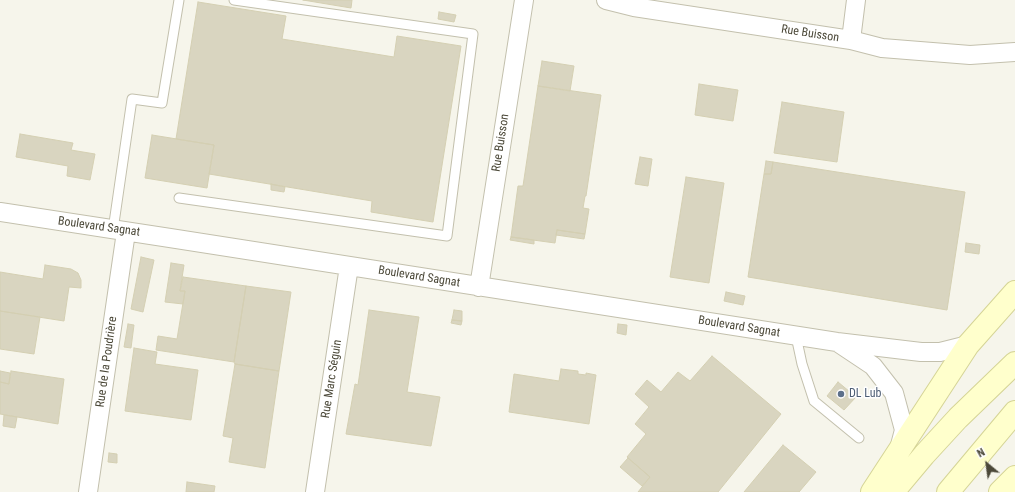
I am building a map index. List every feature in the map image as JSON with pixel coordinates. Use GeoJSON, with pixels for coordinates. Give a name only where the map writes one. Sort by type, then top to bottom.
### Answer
{"type":"FeatureCollection","features":[{"type":"Feature","properties":{"kind":"main road"},"geometry":{"type":"LineString","coordinates":[[872,492],[968,345],[1015,292]]}},
{"type":"Feature","properties":{"kind":"main road"},"geometry":{"type":"LineString","coordinates":[[893,492],[958,418],[1015,363]]}},
{"type":"Feature","properties":{"kind":"main road"},"geometry":{"type":"LineString","coordinates":[[948,492],[1015,412]]}},
{"type":"Feature","properties":{"kind":"main road"},"geometry":{"type":"LineString","coordinates":[[1000,492],[1015,477]]}},
{"type":"Feature","properties":{"kind":"street","name":"Rue Buisson"},"geometry":{"type":"LineString","coordinates":[[479,287],[524,0]]}},
{"type":"Feature","properties":{"kind":"street","name":"Rue Buisson"},"geometry":{"type":"LineString","coordinates":[[606,0],[634,7],[851,40],[882,48],[970,55],[1015,52]]}},
{"type":"Feature","properties":{"kind":"street"},"geometry":{"type":"LineString","coordinates":[[851,40],[856,0]]}},
{"type":"Feature","properties":{"kind":"street","name":"Boulevard Sagnat"},"geometry":{"type":"LineString","coordinates":[[0,212],[837,342],[921,352],[940,352],[968,345]]}},
{"type":"Feature","properties":{"kind":"street","name":"Rue de la Poudrière"},"geometry":{"type":"LineString","coordinates":[[88,492],[119,231]]}},
{"type":"Feature","properties":{"kind":"street","name":"Rue Marc Séguin"},"geometry":{"type":"LineString","coordinates":[[315,492],[349,266]]}},
{"type":"Feature","properties":{"kind":"street"},"geometry":{"type":"LineString","coordinates":[[837,342],[873,366],[894,393],[904,430],[899,452]]}},
{"type":"Feature","properties":{"kind":"lane"},"geometry":{"type":"LineString","coordinates":[[119,231],[132,99],[162,103],[178,0]]}},
{"type":"Feature","properties":{"kind":"lane"},"geometry":{"type":"LineString","coordinates":[[179,198],[446,236],[473,34],[234,0]]}},
{"type":"Feature","properties":{"kind":"lane"},"geometry":{"type":"LineString","coordinates":[[796,336],[802,364],[814,401],[859,438]]}},
{"type":"Feature","properties":{"kind":"building"},"geometry":{"type":"Polygon","coordinates":[[[303,0],[352,0],[351,8],[303,0]]]}},
{"type":"Feature","properties":{"kind":"building"},"geometry":{"type":"Polygon","coordinates":[[[198,2],[286,16],[282,39],[394,57],[397,36],[461,46],[433,222],[371,212],[372,201],[209,174],[214,145],[176,139],[198,2]]]}},
{"type":"Feature","properties":{"kind":"building"},"geometry":{"type":"Polygon","coordinates":[[[439,12],[456,15],[454,22],[438,19],[439,12]]]}},
{"type":"Feature","properties":{"kind":"building"},"geometry":{"type":"Polygon","coordinates":[[[542,61],[574,66],[570,91],[538,86],[542,61]]]}},
{"type":"Feature","properties":{"kind":"building"},"geometry":{"type":"Polygon","coordinates":[[[699,84],[738,90],[733,121],[695,115],[699,84]]]}},
{"type":"Feature","properties":{"kind":"building"},"geometry":{"type":"Polygon","coordinates":[[[538,86],[601,95],[583,208],[589,209],[585,234],[557,230],[555,243],[511,237],[518,186],[523,186],[538,86]]]}},
{"type":"Feature","properties":{"kind":"building"},"geometry":{"type":"Polygon","coordinates":[[[782,102],[844,112],[837,162],[774,153],[782,102]]]}},
{"type":"Feature","properties":{"kind":"building"},"geometry":{"type":"Polygon","coordinates":[[[20,134],[73,143],[71,150],[95,154],[90,180],[67,176],[68,166],[16,157],[20,134]]]}},
{"type":"Feature","properties":{"kind":"building"},"geometry":{"type":"Polygon","coordinates":[[[152,135],[214,145],[207,188],[145,178],[152,135]]]}},
{"type":"Feature","properties":{"kind":"building"},"geometry":{"type":"Polygon","coordinates":[[[640,157],[652,159],[648,186],[635,184],[640,157]]]}},
{"type":"Feature","properties":{"kind":"building"},"geometry":{"type":"Polygon","coordinates":[[[766,161],[773,162],[771,174],[764,174],[766,161]]]}},
{"type":"Feature","properties":{"kind":"building"},"geometry":{"type":"Polygon","coordinates":[[[773,162],[965,192],[947,310],[748,277],[764,174],[771,174],[773,162]]]}},
{"type":"Feature","properties":{"kind":"building"},"geometry":{"type":"Polygon","coordinates":[[[686,177],[724,183],[709,283],[670,277],[686,177]]]}},
{"type":"Feature","properties":{"kind":"building"},"geometry":{"type":"Polygon","coordinates":[[[271,184],[285,187],[284,192],[271,190],[271,184]]]}},
{"type":"Feature","properties":{"kind":"building"},"geometry":{"type":"Polygon","coordinates":[[[557,230],[585,234],[584,239],[556,235],[557,230]]]}},
{"type":"Feature","properties":{"kind":"building"},"geometry":{"type":"Polygon","coordinates":[[[511,237],[534,240],[534,244],[510,240],[511,237]]]}},
{"type":"Feature","properties":{"kind":"building"},"geometry":{"type":"Polygon","coordinates":[[[966,243],[980,245],[979,254],[965,252],[966,243]]]}},
{"type":"Feature","properties":{"kind":"building"},"geometry":{"type":"Polygon","coordinates":[[[141,257],[154,260],[143,312],[131,309],[141,257]]]}},
{"type":"Feature","properties":{"kind":"building"},"geometry":{"type":"Polygon","coordinates":[[[171,263],[184,265],[180,291],[185,291],[183,304],[165,302],[171,263]]]}},
{"type":"Feature","properties":{"kind":"building"},"geometry":{"type":"Polygon","coordinates":[[[45,265],[71,269],[78,273],[81,280],[81,288],[69,287],[64,321],[0,311],[0,272],[43,279],[45,265]]]}},
{"type":"Feature","properties":{"kind":"building"},"geometry":{"type":"Polygon","coordinates":[[[183,277],[246,286],[234,362],[156,350],[158,336],[177,339],[185,291],[180,291],[183,277]]]}},
{"type":"Feature","properties":{"kind":"building"},"geometry":{"type":"Polygon","coordinates":[[[246,286],[291,292],[279,371],[235,364],[234,362],[246,286]]]}},
{"type":"Feature","properties":{"kind":"building"},"geometry":{"type":"Polygon","coordinates":[[[726,292],[745,296],[743,305],[724,301],[726,292]]]}},
{"type":"Feature","properties":{"kind":"building"},"geometry":{"type":"Polygon","coordinates":[[[369,310],[419,317],[407,392],[440,397],[431,446],[346,434],[355,384],[358,385],[369,310]]]}},
{"type":"Feature","properties":{"kind":"building"},"geometry":{"type":"Polygon","coordinates":[[[454,310],[462,311],[462,321],[452,320],[454,310]]]}},
{"type":"Feature","properties":{"kind":"building"},"geometry":{"type":"Polygon","coordinates":[[[0,311],[40,317],[34,354],[0,349],[0,311]]]}},
{"type":"Feature","properties":{"kind":"building"},"geometry":{"type":"Polygon","coordinates":[[[452,320],[462,321],[461,325],[451,323],[452,320]]]}},
{"type":"Feature","properties":{"kind":"building"},"geometry":{"type":"Polygon","coordinates":[[[128,324],[134,325],[131,348],[124,347],[128,324]]]}},
{"type":"Feature","properties":{"kind":"building"},"geometry":{"type":"Polygon","coordinates":[[[618,324],[627,325],[626,335],[617,333],[618,324]]]}},
{"type":"Feature","properties":{"kind":"building"},"geometry":{"type":"Polygon","coordinates":[[[134,348],[157,352],[155,364],[198,370],[191,420],[125,411],[134,348]]]}},
{"type":"Feature","properties":{"kind":"building"},"geometry":{"type":"Polygon","coordinates":[[[712,356],[781,414],[718,492],[638,492],[650,477],[627,457],[646,434],[635,424],[649,407],[635,394],[647,380],[661,392],[678,372],[690,381],[712,356]]]}},
{"type":"Feature","properties":{"kind":"building"},"geometry":{"type":"Polygon","coordinates":[[[235,364],[279,371],[265,468],[229,462],[233,438],[223,436],[235,364]]]}},
{"type":"Feature","properties":{"kind":"building"},"geometry":{"type":"Polygon","coordinates":[[[561,369],[578,371],[578,374],[586,375],[586,373],[596,375],[589,424],[509,412],[514,374],[559,381],[561,369]]]}},
{"type":"Feature","properties":{"kind":"building"},"geometry":{"type":"Polygon","coordinates":[[[0,371],[10,373],[9,384],[0,382],[0,371]]]}},
{"type":"Feature","properties":{"kind":"building"},"geometry":{"type":"Polygon","coordinates":[[[11,371],[64,379],[58,424],[0,414],[0,382],[9,384],[11,371]]]}},
{"type":"Feature","properties":{"kind":"building"},"geometry":{"type":"Polygon","coordinates":[[[838,382],[856,397],[844,410],[827,396],[838,382]]]}},
{"type":"Feature","properties":{"kind":"building"},"geometry":{"type":"Polygon","coordinates":[[[4,415],[17,417],[15,428],[3,426],[4,415]]]}},
{"type":"Feature","properties":{"kind":"building"},"geometry":{"type":"Polygon","coordinates":[[[783,445],[816,472],[799,492],[744,492],[783,445]]]}},
{"type":"Feature","properties":{"kind":"building"},"geometry":{"type":"Polygon","coordinates":[[[109,453],[117,454],[117,463],[108,462],[109,453]]]}},
{"type":"Feature","properties":{"kind":"building"},"geometry":{"type":"Polygon","coordinates":[[[628,458],[650,477],[642,486],[620,467],[628,458]]]}},
{"type":"Feature","properties":{"kind":"building"},"geometry":{"type":"Polygon","coordinates":[[[187,482],[215,486],[214,492],[186,492],[187,482]]]}},
{"type":"Feature","properties":{"kind":"place","name":"DL Lub"},"geometry":{"type":"Point","coordinates":[841,394]}}]}
